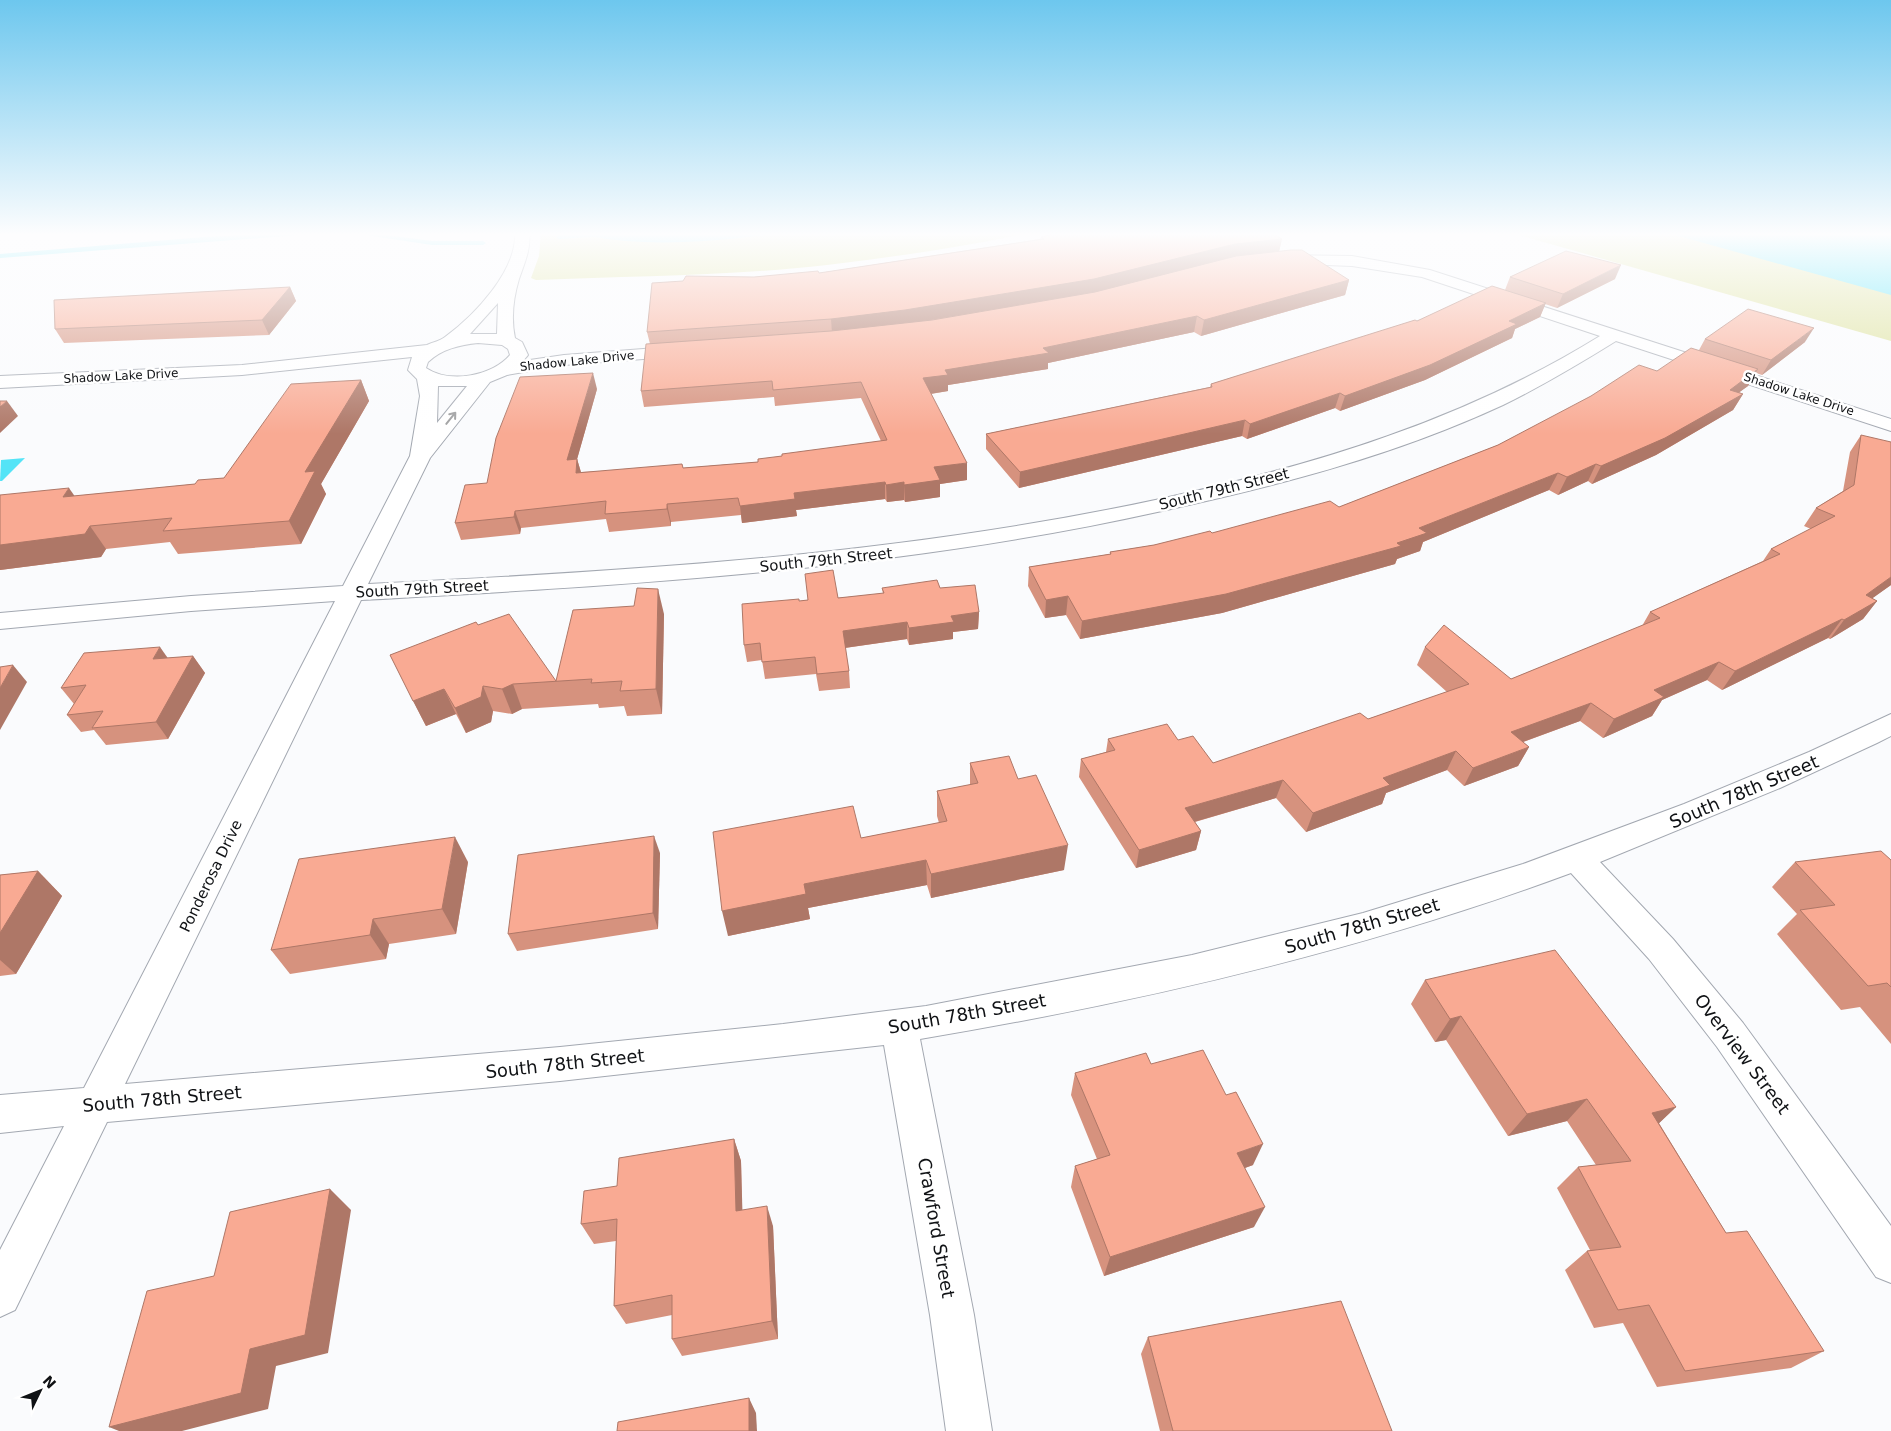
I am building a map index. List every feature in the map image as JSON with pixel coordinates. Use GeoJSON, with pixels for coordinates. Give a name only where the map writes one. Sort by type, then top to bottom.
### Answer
{"type":"FeatureCollection","features":[{"type":"Feature","properties":{"kind":"street"},"geometry":{"type":"LineString","coordinates":[[422,374],[419,360],[431,350],[450,342],[474,321],[491,300]]}},
{"type":"Feature","properties":{"kind":"street"},"geometry":{"type":"LineString","coordinates":[[504,370],[519,355],[511,344],[503,318],[507,300]]}},
{"type":"Feature","properties":{"kind":"street","name":"Shadow Lake Drive"},"geometry":{"type":"LineString","coordinates":[[1508,300],[1891,425]]}},
{"type":"Feature","properties":{"kind":"street","name":"South 79th Street"},"geometry":{"type":"LineString","coordinates":[[0,622],[153,607],[693,572],[812,562],[964,542],[1119,515],[1248,485],[1310,468],[1419,431],[1536,381],[1615,334]]}},
{"type":"Feature","properties":{"kind":"street","name":"Shadow Lake Drive"},"geometry":{"type":"LineString","coordinates":[[450,342],[475,338],[511,344],[650,353]]}},
{"type":"Feature","properties":{"kind":"street","name":"Shadow Lake Drive"},"geometry":{"type":"LineString","coordinates":[[0,382],[242,370],[431,350]]}},
{"type":"Feature","properties":{"kind":"street","name":"Shadow Lake Drive"},"geometry":{"type":"LineString","coordinates":[[242,370],[422,374],[446,382],[484,377],[504,370],[564,360],[696,351]]}},
{"type":"Feature","properties":{"kind":"street","name":"Ponderosa Drive"},"geometry":{"type":"LineString","coordinates":[[420,456],[430,388],[422,374]]}},
{"type":"Feature","properties":{"kind":"street","name":"Ponderosa Drive"},"geometry":{"type":"LineString","coordinates":[[0,1296],[420,456],[484,377]]}},
{"type":"Feature","properties":{"kind":"street","name":"South 78th Street"},"geometry":{"type":"LineString","coordinates":[[0,1114],[697,1051],[899,1026],[1111,988],[1188,972],[1300,944],[1415,911],[1577,858],[1647,832],[1825,758],[1891,724]]}},
{"type":"Feature","properties":{"kind":"street","name":"Overview Street"},"geometry":{"type":"LineString","coordinates":[[1577,858],[1661,949],[1730,1034],[1891,1262]]}},
{"type":"Feature","properties":{"kind":"street","name":"Crawford Street"},"geometry":{"type":"LineString","coordinates":[[899,1026],[952,1315],[969,1431]]}},
{"type":"Feature","properties":{"kind":"green space"},"geometry":{"type":"Polygon","coordinates":[[[1746,300],[1891,300],[1891,341],[1746,300]]]}},
{"type":"Feature","properties":{"kind":"water"},"geometry":{"type":"Polygon","coordinates":[[[25,458],[2,481],[0,481],[1,460],[25,458]]]}},
{"type":"Feature","properties":{"kind":"building"},"geometry":{"type":"Polygon","coordinates":[[[54,300],[279,300],[262,320],[55,329],[54,300]]]}},
{"type":"Feature","properties":{"kind":"building"},"geometry":{"type":"Polygon","coordinates":[[[650,300],[967,300],[831,319],[647,332],[650,300]]]}},
{"type":"Feature","properties":{"kind":"building"},"geometry":{"type":"Polygon","coordinates":[[[1050,300],[1277,300],[1204,320],[1197,316],[1043,348],[1049,353],[945,370],[948,375],[923,378],[967,463],[934,467],[940,480],[904,485],[904,482],[886,485],[885,482],[794,493],[795,499],[740,506],[738,498],[667,504],[667,509],[605,514],[606,501],[515,511],[514,517],[455,523],[465,485],[487,483],[496,438],[520,377],[593,373],[567,460],[577,459],[576,473],[682,464],[683,468],[758,462],[758,459],[782,456],[782,454],[887,440],[861,382],[773,390],[772,381],[641,391],[646,344],[831,331],[932,320],[1050,300]]]}},
{"type":"Feature","properties":{"kind":"building"},"geometry":{"type":"Polygon","coordinates":[[[1462,300],[1536,300],[1546,303],[1509,321],[1517,324],[1430,365],[1345,396],[1340,393],[1250,424],[1245,420],[1020,472],[986,434],[1212,387],[1211,384],[1415,320],[1417,321],[1462,300]]]}},
{"type":"Feature","properties":{"kind":"building"},"geometry":{"type":"Polygon","coordinates":[[[1748,309],[1814,328],[1771,360],[1705,339],[1748,309]]]}},
{"type":"Feature","properties":{"kind":"building"},"geometry":{"type":"Polygon","coordinates":[[[1691,348],[1758,369],[1730,390],[1743,394],[1665,438],[1601,466],[1596,464],[1567,477],[1558,473],[1419,528],[1427,533],[1397,543],[1401,546],[1226,594],[1082,621],[1068,596],[1046,600],[1029,567],[1111,554],[1110,552],[1154,545],[1210,531],[1212,533],[1330,501],[1339,507],[1498,445],[1591,396],[1639,365],[1657,371],[1691,348]]]}},
{"type":"Feature","properties":{"kind":"building"},"geometry":{"type":"Polygon","coordinates":[[[361,380],[305,472],[315,471],[289,521],[163,531],[172,518],[90,526],[85,534],[0,545],[0,495],[69,488],[63,497],[195,484],[198,480],[224,478],[291,384],[361,380]]]}},
{"type":"Feature","properties":{"kind":"building"},"geometry":{"type":"Polygon","coordinates":[[[0,401],[7,401],[0,407],[0,401]]]}},
{"type":"Feature","properties":{"kind":"building"},"geometry":{"type":"Polygon","coordinates":[[[1861,435],[1891,442],[1891,577],[1866,595],[1877,601],[1844,620],[1842,619],[1735,671],[1719,662],[1654,690],[1664,697],[1614,719],[1591,703],[1511,732],[1529,747],[1473,768],[1456,751],[1383,778],[1390,785],[1313,813],[1283,780],[1185,808],[1201,831],[1139,850],[1081,759],[1115,750],[1108,739],[1167,724],[1178,740],[1193,736],[1213,763],[1360,713],[1368,719],[1469,684],[1425,647],[1444,625],[1511,679],[1660,618],[1650,612],[1780,554],[1771,549],[1835,516],[1816,508],[1854,485],[1861,435]]]}},
{"type":"Feature","properties":{"kind":"building"},"geometry":{"type":"Polygon","coordinates":[[[833,570],[838,598],[884,593],[882,588],[937,580],[940,588],[975,585],[979,612],[951,616],[954,622],[909,628],[907,622],[843,631],[849,671],[817,674],[815,657],[762,662],[760,643],[744,645],[742,604],[799,599],[799,601],[808,600],[805,574],[833,570]]]}},
{"type":"Feature","properties":{"kind":"building"},"geometry":{"type":"Polygon","coordinates":[[[637,588],[658,589],[656,689],[620,691],[622,681],[591,683],[592,679],[513,684],[502,689],[483,686],[481,697],[455,708],[444,689],[413,701],[390,655],[476,622],[478,625],[509,614],[556,681],[573,610],[634,606],[637,588]]]}},
{"type":"Feature","properties":{"kind":"building"},"geometry":{"type":"Polygon","coordinates":[[[160,647],[153,659],[193,656],[156,722],[92,728],[103,711],[67,715],[86,685],[61,688],[84,653],[160,647]]]}},
{"type":"Feature","properties":{"kind":"building"},"geometry":{"type":"Polygon","coordinates":[[[13,665],[0,688],[0,667],[13,665]]]}},
{"type":"Feature","properties":{"kind":"building"},"geometry":{"type":"Polygon","coordinates":[[[1009,756],[1018,779],[1036,775],[1068,845],[931,874],[926,860],[804,884],[806,894],[722,911],[713,832],[853,806],[861,838],[947,821],[937,791],[978,783],[970,763],[1009,756]]]}},
{"type":"Feature","properties":{"kind":"building"},"geometry":{"type":"Polygon","coordinates":[[[654,836],[653,913],[508,934],[518,855],[654,836]]]}},
{"type":"Feature","properties":{"kind":"building"},"geometry":{"type":"Polygon","coordinates":[[[455,837],[442,909],[373,919],[370,935],[271,950],[299,859],[455,837]]]}},
{"type":"Feature","properties":{"kind":"building"},"geometry":{"type":"Polygon","coordinates":[[[1881,851],[1891,860],[1891,987],[1887,983],[1868,986],[1800,910],[1835,905],[1795,862],[1881,851]]]}},
{"type":"Feature","properties":{"kind":"building"},"geometry":{"type":"Polygon","coordinates":[[[38,871],[0,933],[0,875],[38,871]]]}},
{"type":"Feature","properties":{"kind":"building"},"geometry":{"type":"Polygon","coordinates":[[[1555,950],[1676,1107],[1652,1113],[1726,1233],[1747,1231],[1824,1351],[1685,1371],[1649,1305],[1618,1310],[1587,1251],[1621,1247],[1578,1167],[1631,1161],[1587,1099],[1527,1114],[1461,1016],[1450,1019],[1425,980],[1555,950]]]}},
{"type":"Feature","properties":{"kind":"building"},"geometry":{"type":"Polygon","coordinates":[[[1203,1050],[1226,1095],[1236,1092],[1263,1144],[1237,1153],[1265,1207],[1110,1257],[1075,1166],[1110,1155],[1075,1073],[1146,1053],[1151,1064],[1203,1050]]]}},
{"type":"Feature","properties":{"kind":"building"},"geometry":{"type":"Polygon","coordinates":[[[734,1139],[736,1211],[767,1206],[772,1321],[672,1339],[672,1295],[614,1306],[617,1219],[581,1224],[584,1191],[617,1186],[619,1158],[734,1139]]]}},
{"type":"Feature","properties":{"kind":"building"},"geometry":{"type":"Polygon","coordinates":[[[330,1189],[305,1335],[250,1349],[241,1393],[109,1427],[147,1291],[214,1276],[230,1212],[330,1189]]]}},
{"type":"Feature","properties":{"kind":"building"},"geometry":{"type":"Polygon","coordinates":[[[1341,1301],[1392,1431],[1173,1431],[1148,1337],[1341,1301]]]}},
{"type":"Feature","properties":{"kind":"building"},"geometry":{"type":"Polygon","coordinates":[[[749,1398],[749,1431],[617,1431],[618,1422],[749,1398]]]}}]}
